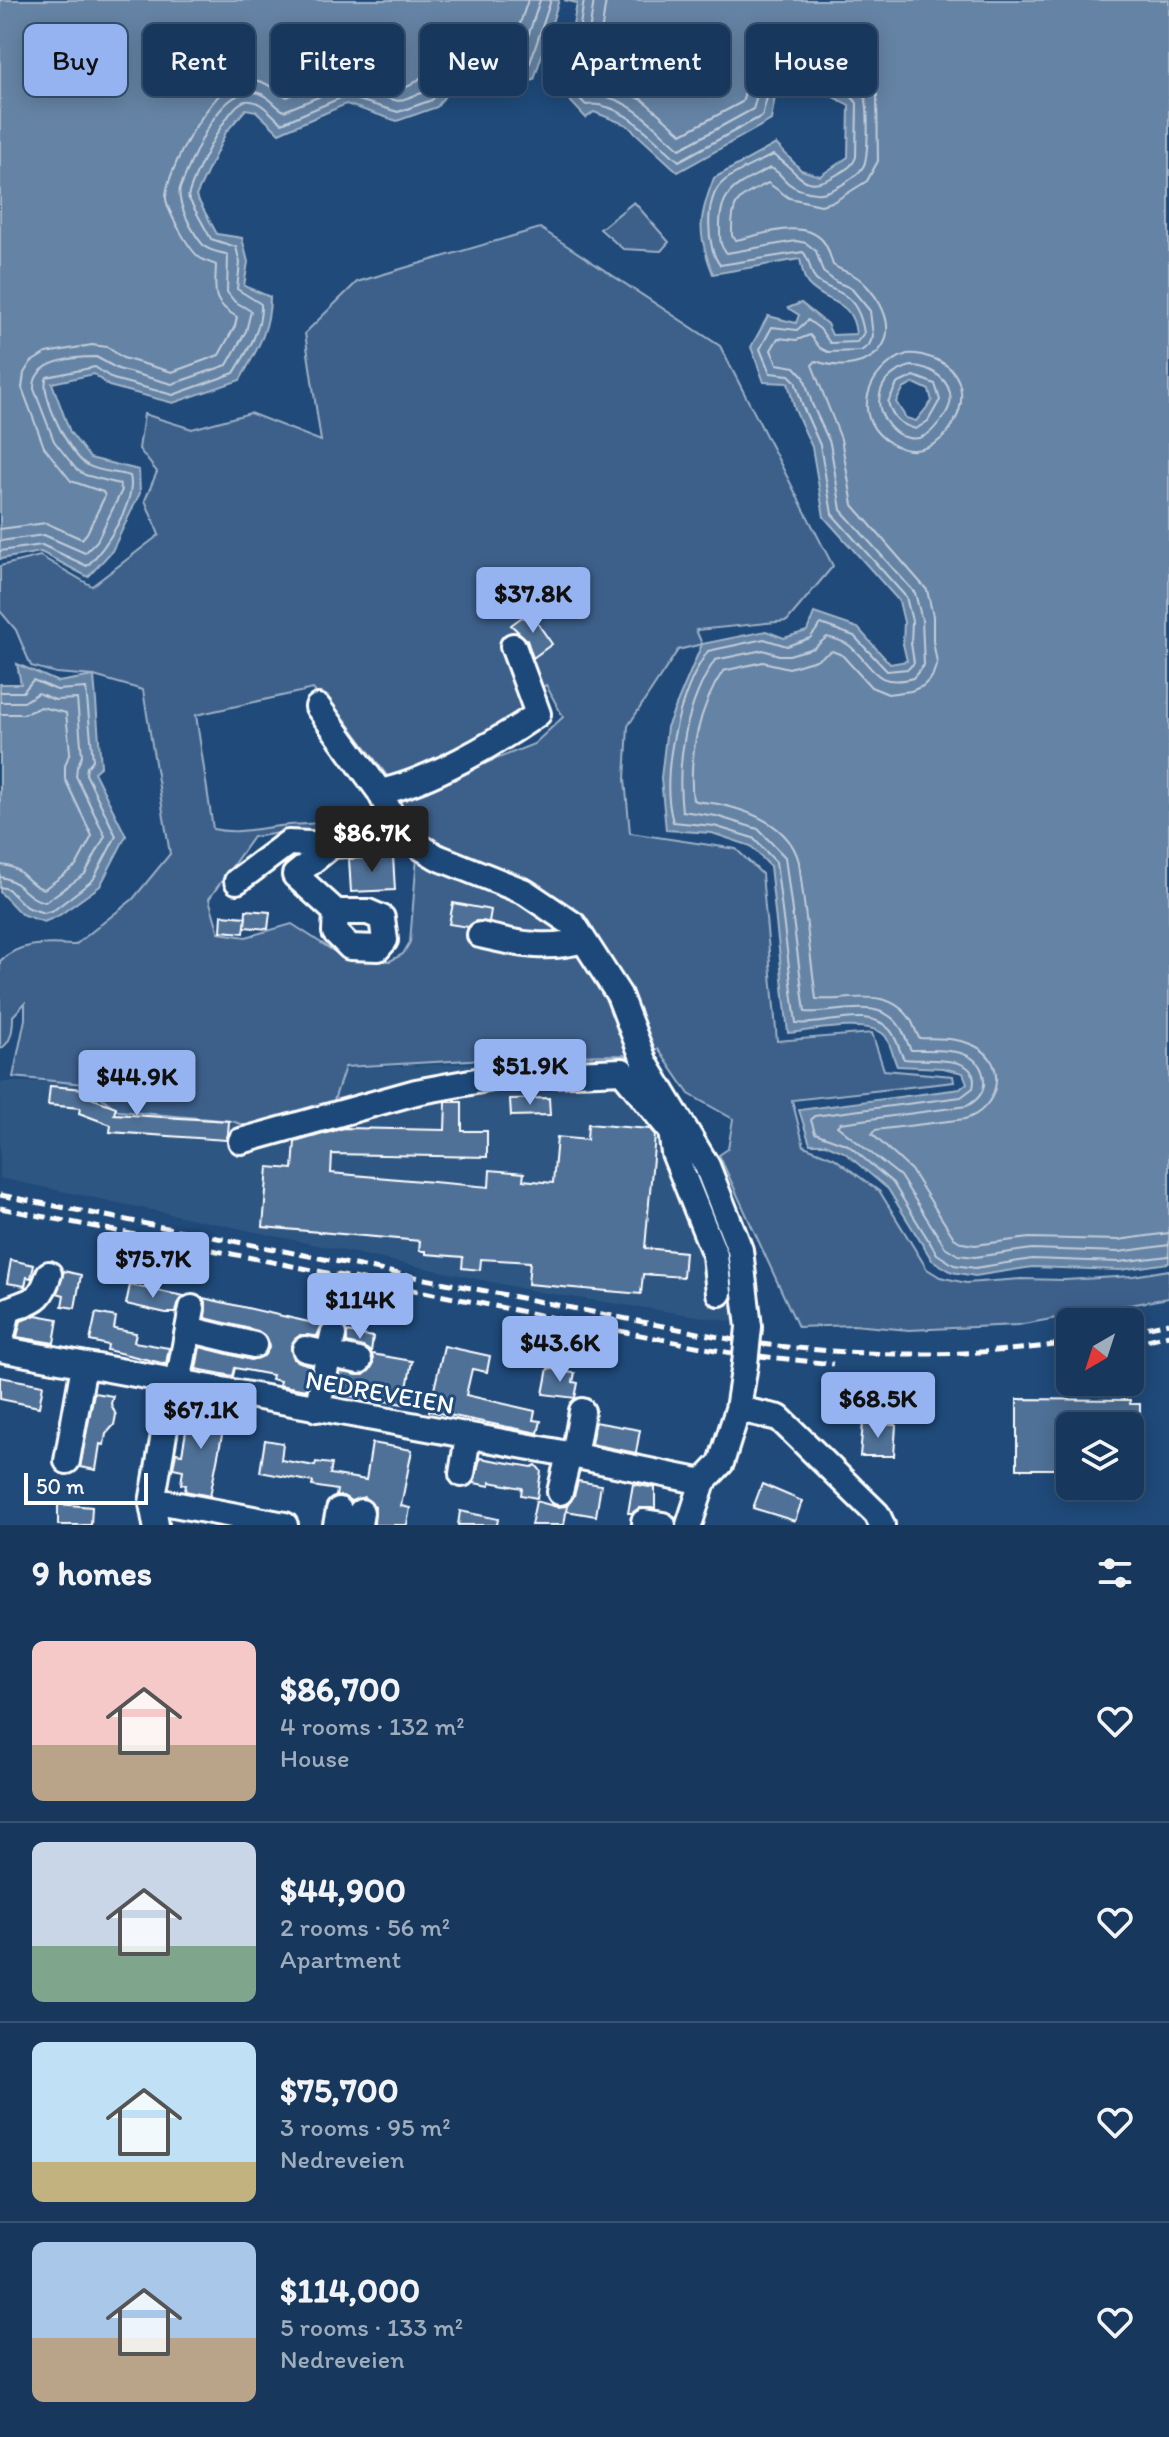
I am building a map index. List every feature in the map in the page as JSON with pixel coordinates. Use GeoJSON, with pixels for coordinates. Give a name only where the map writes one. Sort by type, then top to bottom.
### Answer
{"type":"FeatureCollection","features":[{"type":"Feature","properties":{"kind":"street"},"geometry":{"type":"LineString","coordinates":[[380,792],[402,787],[503,739],[538,714],[513,646]]}},
{"type":"Feature","properties":{"kind":"street"},"geometry":{"type":"LineString","coordinates":[[318,707],[380,792],[398,829],[409,840],[437,857],[525,892],[574,925],[619,995],[645,1063],[683,1147],[715,1255],[719,1293]]}},
{"type":"Feature","properties":{"kind":"street"},"geometry":{"type":"LineString","coordinates":[[237,881],[288,843],[332,845],[409,840]]}},
{"type":"Feature","properties":{"kind":"street"},"geometry":{"type":"LineString","coordinates":[[332,845],[295,875],[336,912]]}},
{"type":"Feature","properties":{"kind":"street"},"geometry":{"type":"LineString","coordinates":[[480,935],[527,946],[567,945],[583,940]]}},
{"type":"Feature","properties":{"kind":"street"},"geometry":{"type":"LineString","coordinates":[[241,1141],[416,1092],[474,1081],[503,1076],[622,1071],[683,1147],[707,1166],[740,1250],[749,1327],[738,1409],[721,1463],[703,1482],[689,1525]]}},
{"type":"Feature","properties":{"kind":"street"},"geometry":{"type":"LineString","coordinates":[[0,1346],[8,1310],[33,1297]]}},
{"type":"Feature","properties":{"kind":"street"},"geometry":{"type":"LineString","coordinates":[[159,1510],[170,1388],[187,1319],[254,1345]]}},
{"type":"Feature","properties":{"kind":"street","name":"NEDREVEIEN"},"geometry":{"type":"LineString","coordinates":[[0,1346],[92,1359],[170,1388],[259,1387],[282,1406],[318,1404],[369,1411],[703,1482]]}},
{"type":"Feature","properties":{"kind":"street"},"geometry":{"type":"LineString","coordinates":[[318,1404],[330,1351]]}},
{"type":"Feature","properties":{"kind":"street"},"geometry":{"type":"LineString","coordinates":[[296,1352],[330,1351],[359,1361]]}},
{"type":"Feature","properties":{"kind":"street"},"geometry":{"type":"LineString","coordinates":[[67,1461],[92,1359]]}},
{"type":"Feature","properties":{"kind":"street"},"geometry":{"type":"LineString","coordinates":[[738,1409],[779,1418],[877,1514],[882,1525]]}},
{"type":"Feature","properties":{"kind":"street"},"geometry":{"type":"LineString","coordinates":[[560,1492],[584,1455],[582,1411]]}},
{"type":"Feature","properties":{"kind":"street"},"geometry":{"type":"LineString","coordinates":[[462,1474],[490,1437]]}},
{"type":"Feature","properties":{"kind":"street"},"geometry":{"type":"LineString","coordinates":[[159,1510],[172,1472]]}},
{"type":"Feature","properties":{"kind":"street"},"geometry":{"type":"LineString","coordinates":[[159,1510],[285,1525]]}},
{"type":"Feature","properties":{"kind":"shaded area"},"geometry":{"type":"Polygon","coordinates":[[[634,202],[669,242],[661,251],[623,249],[600,229],[634,202]]]}},
{"type":"Feature","properties":{"kind":"shaded area"},"geometry":{"type":"Polygon","coordinates":[[[540,228],[720,346],[833,566],[787,621],[696,630],[702,644],[678,650],[628,726],[625,779],[630,833],[736,849],[762,874],[777,1041],[872,1033],[884,1070],[953,1076],[954,1082],[792,1100],[804,1146],[834,1158],[880,1192],[927,1269],[940,1277],[966,1283],[1133,1276],[1169,1270],[1169,1298],[1113,1308],[1056,1308],[1056,1318],[1018,1325],[909,1330],[853,1325],[798,1327],[719,1155],[728,1149],[733,1119],[689,1094],[658,1049],[634,1055],[540,1056],[345,1067],[333,1103],[246,1126],[232,1121],[119,1111],[84,1084],[13,1077],[25,1019],[25,1003],[13,1016],[9,1039],[0,1049],[0,961],[26,947],[75,945],[133,899],[170,854],[143,690],[94,676],[56,673],[31,666],[16,630],[0,611],[0,566],[40,556],[92,586],[159,535],[145,500],[157,472],[139,449],[144,414],[192,429],[250,413],[321,441],[305,333],[357,282],[540,228]],[[546,685],[522,700],[523,711],[491,736],[391,781],[344,718],[327,706],[313,689],[196,715],[213,829],[241,831],[384,814],[387,832],[319,837],[293,831],[253,837],[209,899],[219,933],[246,937],[292,924],[346,959],[390,961],[403,954],[410,942],[417,857],[393,800],[534,744],[563,717],[546,685]]]}},
{"type":"Feature","properties":{"kind":"shaded area"},"geometry":{"type":"Polygon","coordinates":[[[580,1058],[629,1060],[674,1128],[710,1201],[738,1272],[743,1323],[539,1292],[0,1178],[0,1082],[63,1082],[580,1058]]]}},
{"type":"Feature","properties":{"kind":"water"},"geometry":{"type":"Polygon","coordinates":[[[0,0],[559,0],[552,24],[543,24],[543,51],[534,80],[527,82],[527,24],[420,24],[420,96],[445,96],[437,107],[397,121],[346,104],[279,133],[256,111],[246,109],[226,132],[196,196],[217,234],[242,238],[248,262],[244,286],[270,297],[265,331],[257,350],[240,380],[173,403],[109,386],[94,374],[52,383],[70,432],[90,458],[139,470],[140,493],[112,551],[88,577],[41,552],[0,559],[0,0]]]}},
{"type":"Feature","properties":{"kind":"water"},"geometry":{"type":"Polygon","coordinates":[[[564,0],[1169,0],[1169,1263],[1120,1270],[1032,1267],[975,1276],[952,1272],[932,1260],[888,1189],[844,1152],[825,1144],[810,1144],[799,1110],[960,1089],[967,1083],[963,1073],[943,1068],[897,1066],[886,1037],[868,1028],[840,1027],[788,1033],[770,866],[751,846],[712,833],[666,830],[661,778],[667,727],[702,644],[766,631],[784,638],[807,631],[814,613],[858,628],[890,664],[907,661],[899,601],[824,517],[812,447],[795,410],[788,383],[764,382],[751,347],[768,316],[796,323],[799,315],[788,308],[801,303],[827,324],[832,335],[856,334],[854,322],[844,308],[808,284],[800,259],[713,274],[702,236],[702,216],[714,178],[776,144],[801,170],[820,176],[848,157],[849,105],[831,96],[877,96],[877,24],[746,24],[746,96],[775,96],[771,120],[678,172],[627,125],[594,112],[586,118],[566,96],[730,96],[730,24],[573,24],[577,3],[564,0]],[[914,383],[903,389],[896,402],[906,418],[916,421],[932,401],[929,390],[914,383]]]}},
{"type":"Feature","properties":{"kind":"water"},"geometry":{"type":"Polygon","coordinates":[[[17,664],[58,682],[94,676],[101,766],[94,772],[126,836],[100,886],[58,916],[44,922],[21,914],[0,892],[0,684],[21,684],[17,664]]]}},
{"type":"Feature","properties":{"kind":"building"},"geometry":{"type":"Polygon","coordinates":[[[522,617],[536,621],[552,644],[533,658],[527,640],[511,625],[522,617]]]}},
{"type":"Feature","properties":{"kind":"building"},"geometry":{"type":"Polygon","coordinates":[[[393,856],[395,890],[351,892],[349,859],[393,856]]]}},
{"type":"Feature","properties":{"kind":"building"},"geometry":{"type":"Polygon","coordinates":[[[453,903],[491,910],[489,922],[476,921],[468,927],[449,924],[453,903]]]}},
{"type":"Feature","properties":{"kind":"building"},"geometry":{"type":"Polygon","coordinates":[[[246,910],[270,912],[268,929],[245,927],[246,910]]]}},
{"type":"Feature","properties":{"kind":"building"},"geometry":{"type":"Polygon","coordinates":[[[222,915],[246,917],[244,933],[221,931],[222,915]]]}},
{"type":"Feature","properties":{"kind":"building"},"geometry":{"type":"Polygon","coordinates":[[[50,1086],[84,1089],[83,1095],[116,1107],[114,1114],[229,1121],[228,1134],[226,1140],[110,1132],[111,1125],[79,1113],[80,1108],[48,1105],[50,1086]]]}},
{"type":"Feature","properties":{"kind":"building"},"geometry":{"type":"Polygon","coordinates":[[[549,1098],[550,1115],[511,1116],[510,1099],[549,1098]]]}},
{"type":"Feature","properties":{"kind":"building"},"geometry":{"type":"Polygon","coordinates":[[[446,1102],[462,1102],[462,1131],[487,1131],[487,1157],[332,1154],[331,1173],[489,1187],[490,1170],[524,1173],[523,1180],[553,1183],[557,1137],[587,1140],[588,1124],[650,1129],[655,1135],[645,1248],[685,1252],[683,1277],[643,1274],[641,1294],[528,1284],[530,1262],[481,1259],[480,1270],[462,1268],[463,1257],[426,1254],[426,1251],[419,1251],[420,1241],[263,1227],[268,1167],[293,1169],[295,1142],[344,1128],[445,1130],[446,1102]]]}},
{"type":"Feature","properties":{"kind":"building"},"geometry":{"type":"Polygon","coordinates":[[[11,1260],[34,1265],[25,1286],[7,1283],[11,1260]]]}},
{"type":"Feature","properties":{"kind":"building"},"geometry":{"type":"Polygon","coordinates":[[[64,1271],[81,1275],[75,1308],[62,1306],[64,1295],[57,1293],[64,1271]]]}},
{"type":"Feature","properties":{"kind":"building"},"geometry":{"type":"Polygon","coordinates":[[[130,1285],[184,1296],[176,1313],[166,1313],[126,1304],[130,1285]]]}},
{"type":"Feature","properties":{"kind":"building"},"geometry":{"type":"Polygon","coordinates":[[[203,1298],[322,1325],[317,1336],[300,1335],[291,1345],[294,1359],[311,1366],[306,1390],[279,1385],[280,1381],[271,1379],[272,1375],[235,1368],[233,1376],[196,1369],[200,1347],[251,1360],[264,1356],[269,1348],[268,1340],[258,1331],[205,1318],[203,1298]]]}},
{"type":"Feature","properties":{"kind":"building"},"geometry":{"type":"Polygon","coordinates":[[[96,1313],[116,1317],[114,1329],[136,1333],[134,1342],[169,1348],[166,1364],[107,1350],[108,1345],[90,1341],[96,1313]]]}},
{"type":"Feature","properties":{"kind":"building"},"geometry":{"type":"Polygon","coordinates":[[[36,1315],[58,1319],[54,1343],[17,1337],[21,1321],[36,1315]]]}},
{"type":"Feature","properties":{"kind":"building"},"geometry":{"type":"Polygon","coordinates":[[[347,1332],[373,1337],[371,1352],[347,1343],[347,1332]]]}},
{"type":"Feature","properties":{"kind":"building"},"geometry":{"type":"Polygon","coordinates":[[[444,1346],[490,1356],[487,1372],[472,1369],[466,1395],[535,1411],[533,1420],[541,1421],[538,1433],[429,1411],[444,1346]]]}},
{"type":"Feature","properties":{"kind":"building"},"geometry":{"type":"Polygon","coordinates":[[[372,1354],[412,1361],[404,1404],[336,1394],[340,1372],[364,1375],[373,1365],[372,1354]]]}},
{"type":"Feature","properties":{"kind":"building"},"geometry":{"type":"Polygon","coordinates":[[[565,1367],[566,1372],[575,1373],[573,1382],[578,1383],[575,1398],[543,1394],[548,1368],[557,1370],[565,1367]]]}},
{"type":"Feature","properties":{"kind":"building"},"geometry":{"type":"Polygon","coordinates":[[[0,1377],[43,1385],[39,1407],[0,1399],[0,1377]]]}},
{"type":"Feature","properties":{"kind":"building"},"geometry":{"type":"Polygon","coordinates":[[[94,1393],[113,1396],[111,1404],[116,1415],[104,1445],[100,1444],[96,1470],[80,1467],[94,1393]]]}},
{"type":"Feature","properties":{"kind":"building"},"geometry":{"type":"Polygon","coordinates":[[[1017,1399],[1130,1400],[1130,1404],[1140,1404],[1140,1412],[1056,1412],[1056,1469],[1017,1469],[1017,1399]]]}},
{"type":"Feature","properties":{"kind":"building"},"geometry":{"type":"Polygon","coordinates":[[[190,1409],[226,1415],[210,1496],[185,1491],[186,1485],[181,1484],[183,1470],[173,1468],[176,1453],[182,1454],[190,1409]]]}},
{"type":"Feature","properties":{"kind":"building"},"geometry":{"type":"Polygon","coordinates":[[[595,1422],[640,1430],[636,1453],[591,1444],[595,1422]]]}},
{"type":"Feature","properties":{"kind":"building"},"geometry":{"type":"Polygon","coordinates":[[[863,1423],[896,1425],[894,1456],[860,1456],[863,1423]]]}},
{"type":"Feature","properties":{"kind":"building"},"geometry":{"type":"Polygon","coordinates":[[[265,1440],[283,1443],[281,1460],[315,1466],[316,1462],[332,1464],[330,1474],[366,1480],[372,1443],[412,1450],[401,1506],[410,1508],[407,1525],[374,1525],[375,1507],[364,1497],[351,1501],[336,1496],[337,1490],[312,1486],[313,1482],[260,1472],[265,1440]]]}},
{"type":"Feature","properties":{"kind":"building"},"geometry":{"type":"Polygon","coordinates":[[[480,1458],[532,1467],[536,1465],[541,1471],[537,1498],[521,1495],[522,1488],[490,1482],[490,1486],[474,1483],[480,1458]]]}},
{"type":"Feature","properties":{"kind":"building"},"geometry":{"type":"Polygon","coordinates":[[[578,1481],[601,1485],[596,1516],[566,1511],[564,1525],[531,1525],[536,1501],[557,1507],[567,1506],[578,1481]]]}},
{"type":"Feature","properties":{"kind":"building"},"geometry":{"type":"Polygon","coordinates":[[[633,1484],[655,1488],[655,1508],[639,1508],[628,1513],[633,1484]]]}},
{"type":"Feature","properties":{"kind":"building"},"geometry":{"type":"Polygon","coordinates":[[[762,1484],[802,1501],[795,1521],[753,1508],[762,1484]]]}},
{"type":"Feature","properties":{"kind":"building"},"geometry":{"type":"Polygon","coordinates":[[[58,1504],[92,1507],[91,1525],[58,1525],[58,1504]]]}},
{"type":"Feature","properties":{"kind":"building"},"geometry":{"type":"Polygon","coordinates":[[[460,1511],[498,1519],[497,1525],[458,1525],[460,1511]]]}},
{"type":"Feature","properties":{"kind":"railway"},"geometry":{"type":"LineString","coordinates":[[0,1195],[739,1341],[822,1350],[904,1354],[986,1352],[1056,1345]]}},
{"type":"Feature","properties":{"kind":"railway"},"geometry":{"type":"LineString","coordinates":[[0,1208],[731,1353],[833,1364]]}},
{"type":"Feature","properties":{"kind":"railway"},"geometry":{"type":"LineString","coordinates":[[1144,1328],[1169,1323]]}},
{"type":"Feature","properties":{"kind":"railway"},"geometry":{"type":"LineString","coordinates":[[1144,1341],[1169,1335]]}}]}
